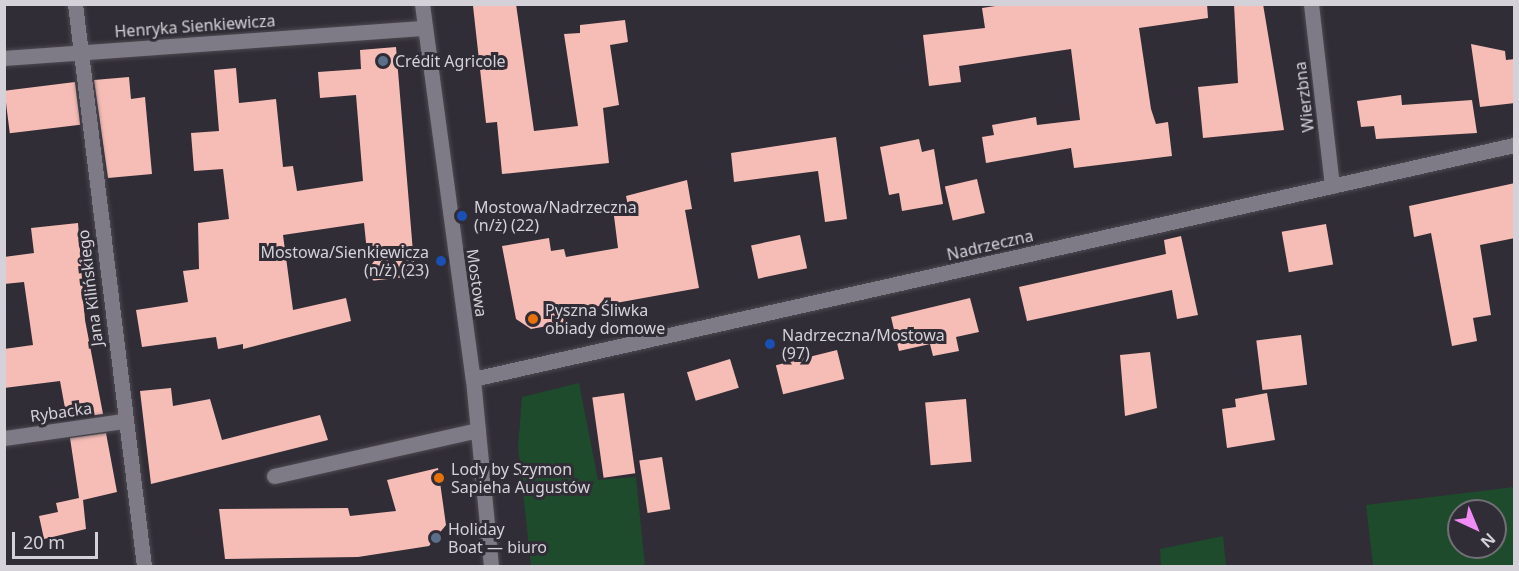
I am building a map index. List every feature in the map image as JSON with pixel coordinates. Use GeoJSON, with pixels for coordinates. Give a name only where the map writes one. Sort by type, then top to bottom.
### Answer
{"type":"FeatureCollection","features":[{"type":"Feature","properties":{"kind":"street","name":"Jana Kilińskiego"},"geometry":{"type":"LineString","coordinates":[[75,4],[123,421],[144,567]]}},
{"type":"Feature","properties":{"kind":"street","name":"Mostowa"},"geometry":{"type":"LineString","coordinates":[[423,4],[473,379],[491,567]]}},
{"type":"Feature","properties":{"kind":"street","name":"Wierzbna"},"geometry":{"type":"LineString","coordinates":[[1311,4],[1332,186]]}},
{"type":"Feature","properties":{"kind":"street","name":"Henryka Sienkiewicza"},"geometry":{"type":"LineString","coordinates":[[4,58],[425,28]]}},
{"type":"Feature","properties":{"kind":"street","name":"Nadrzeczna"},"geometry":{"type":"LineString","coordinates":[[473,379],[1515,145]]}},
{"type":"Feature","properties":{"kind":"street","name":"Rybacka"},"geometry":{"type":"LineString","coordinates":[[4,438],[123,421]]}},
{"type":"Feature","properties":{"kind":"street"},"geometry":{"type":"LineString","coordinates":[[274,476],[478,430]]}},
{"type":"Feature","properties":{"kind":"green space"},"geometry":{"type":"Polygon","coordinates":[[[579,383],[598,480],[636,477],[645,566],[531,566],[518,447],[522,397],[579,383]]]}},
{"type":"Feature","properties":{"kind":"green space"},"geometry":{"type":"Polygon","coordinates":[[[1514,487],[1514,566],[1373,566],[1366,505],[1514,487]]]}},
{"type":"Feature","properties":{"kind":"green space"},"geometry":{"type":"Polygon","coordinates":[[[1223,536],[1226,566],[1161,566],[1160,549],[1223,536]]]}},
{"type":"Feature","properties":{"kind":"building"},"geometry":{"type":"Polygon","coordinates":[[[516,4],[534,131],[578,126],[564,34],[580,33],[580,25],[625,20],[628,42],[610,45],[619,105],[603,108],[609,163],[502,174],[497,122],[486,123],[473,6],[516,4]]]}},
{"type":"Feature","properties":{"kind":"building"},"geometry":{"type":"Polygon","coordinates":[[[1009,4],[1207,4],[1208,18],[1139,28],[1151,109],[1156,124],[1168,122],[1172,156],[1074,168],[1071,148],[986,163],[982,137],[994,135],[992,125],[1036,117],[1037,125],[1080,120],[1071,49],[959,66],[961,82],[929,86],[923,35],[985,28],[982,8],[1009,4]]]}},
{"type":"Feature","properties":{"kind":"building"},"geometry":{"type":"Polygon","coordinates":[[[1234,4],[1263,4],[1284,130],[1203,138],[1198,87],[1238,83],[1234,4]]]}},
{"type":"Feature","properties":{"kind":"building"},"geometry":{"type":"Polygon","coordinates":[[[1471,44],[1505,51],[1506,60],[1515,59],[1515,103],[1480,107],[1471,44]]]}},
{"type":"Feature","properties":{"kind":"building"},"geometry":{"type":"Polygon","coordinates":[[[396,47],[415,276],[370,281],[364,223],[283,235],[293,310],[346,298],[351,321],[243,349],[243,344],[218,349],[216,337],[142,347],[136,310],[188,302],[183,271],[199,269],[198,223],[229,219],[223,169],[194,171],[191,133],[219,131],[214,70],[236,68],[239,103],[276,99],[283,167],[293,166],[297,191],[363,181],[356,95],[320,98],[318,72],[361,69],[360,50],[396,47]]]}},
{"type":"Feature","properties":{"kind":"building"},"geometry":{"type":"Polygon","coordinates":[[[129,77],[131,99],[145,97],[152,174],[108,178],[94,80],[129,77]]]}},
{"type":"Feature","properties":{"kind":"building"},"geometry":{"type":"Polygon","coordinates":[[[75,82],[80,125],[10,133],[5,91],[75,82]]]}},
{"type":"Feature","properties":{"kind":"building"},"geometry":{"type":"Polygon","coordinates":[[[1401,95],[1402,105],[1472,100],[1477,133],[1376,139],[1374,126],[1361,127],[1357,101],[1401,95]]]}},
{"type":"Feature","properties":{"kind":"building"},"geometry":{"type":"Polygon","coordinates":[[[836,137],[847,219],[825,222],[818,171],[734,182],[731,153],[836,137]]]}},
{"type":"Feature","properties":{"kind":"building"},"geometry":{"type":"Polygon","coordinates":[[[919,139],[922,152],[934,149],[943,204],[902,211],[899,193],[889,195],[880,147],[919,139]]]}},
{"type":"Feature","properties":{"kind":"building"},"geometry":{"type":"Polygon","coordinates":[[[977,179],[985,213],[953,221],[945,186],[977,179]]]}},
{"type":"Feature","properties":{"kind":"building"},"geometry":{"type":"Polygon","coordinates":[[[687,180],[692,209],[685,210],[699,288],[588,308],[589,312],[563,317],[564,323],[531,329],[516,319],[502,246],[549,238],[551,251],[564,249],[566,257],[618,248],[613,208],[628,206],[626,196],[687,180]]]}},
{"type":"Feature","properties":{"kind":"building"},"geometry":{"type":"Polygon","coordinates":[[[1515,183],[1515,238],[1480,245],[1491,315],[1473,318],[1477,341],[1452,346],[1431,233],[1414,237],[1409,206],[1515,183]]]}},
{"type":"Feature","properties":{"kind":"building"},"geometry":{"type":"Polygon","coordinates":[[[78,223],[85,320],[103,414],[67,419],[60,381],[4,388],[4,349],[33,345],[24,282],[4,284],[4,257],[34,253],[31,228],[78,223]]]}},
{"type":"Feature","properties":{"kind":"building"},"geometry":{"type":"Polygon","coordinates":[[[1326,224],[1333,264],[1289,272],[1282,232],[1326,224]]]}},
{"type":"Feature","properties":{"kind":"building"},"geometry":{"type":"Polygon","coordinates":[[[800,235],[807,268],[758,279],[751,245],[800,235]]]}},
{"type":"Feature","properties":{"kind":"building"},"geometry":{"type":"Polygon","coordinates":[[[1181,236],[1198,315],[1177,319],[1172,290],[1027,321],[1019,287],[1166,254],[1164,240],[1181,236]]]}},
{"type":"Feature","properties":{"kind":"building"},"geometry":{"type":"Polygon","coordinates":[[[970,298],[979,332],[956,337],[959,351],[933,356],[930,344],[899,351],[891,317],[970,298]]]}},
{"type":"Feature","properties":{"kind":"building"},"geometry":{"type":"Polygon","coordinates":[[[1301,335],[1307,385],[1262,390],[1256,340],[1301,335]]]}},
{"type":"Feature","properties":{"kind":"building"},"geometry":{"type":"Polygon","coordinates":[[[837,350],[844,379],[783,394],[776,365],[837,350]]]}},
{"type":"Feature","properties":{"kind":"building"},"geometry":{"type":"Polygon","coordinates":[[[1150,352],[1157,408],[1125,416],[1120,355],[1150,352]]]}},
{"type":"Feature","properties":{"kind":"building"},"geometry":{"type":"Polygon","coordinates":[[[730,359],[739,388],[696,401],[687,372],[730,359]]]}},
{"type":"Feature","properties":{"kind":"building"},"geometry":{"type":"Polygon","coordinates":[[[171,388],[173,406],[210,399],[222,440],[320,415],[328,440],[151,484],[140,391],[171,388]]]}},
{"type":"Feature","properties":{"kind":"building"},"geometry":{"type":"Polygon","coordinates":[[[624,393],[635,473],[604,478],[592,397],[624,393]]]}},
{"type":"Feature","properties":{"kind":"building"},"geometry":{"type":"Polygon","coordinates":[[[1267,393],[1275,440],[1227,448],[1222,409],[1236,407],[1235,399],[1267,393]]]}},
{"type":"Feature","properties":{"kind":"building"},"geometry":{"type":"Polygon","coordinates":[[[966,399],[971,462],[931,465],[925,403],[966,399]]]}},
{"type":"Feature","properties":{"kind":"building"},"geometry":{"type":"Polygon","coordinates":[[[106,433],[117,492],[83,500],[86,529],[44,539],[39,516],[58,512],[56,503],[79,498],[70,438],[106,433]]]}},
{"type":"Feature","properties":{"kind":"building"},"geometry":{"type":"Polygon","coordinates":[[[662,457],[670,509],[648,513],[639,461],[662,457]]]}},
{"type":"Feature","properties":{"kind":"building"},"geometry":{"type":"Polygon","coordinates":[[[438,468],[446,525],[429,546],[358,557],[225,559],[219,509],[348,508],[350,516],[396,511],[387,480],[438,468]]]}},
{"type":"Feature","properties":{"kind":"place","name":"Crédit Agricole"},"geometry":{"type":"Point","coordinates":[383,61]}},
{"type":"Feature","properties":{"kind":"place","name":"Mostowa/Nadrzeczna (n/ż) (22)"},"geometry":{"type":"Point","coordinates":[462,216]}},
{"type":"Feature","properties":{"kind":"place","name":"Mostowa/Sienkiewicza (n/ż) (23)"},"geometry":{"type":"Point","coordinates":[441,261]}},
{"type":"Feature","properties":{"kind":"place","name":"Pyszna Śliwka obiady domowe"},"geometry":{"type":"Point","coordinates":[533,319]}},
{"type":"Feature","properties":{"kind":"place","name":"Nadrzeczna/Mostowa (97)"},"geometry":{"type":"Point","coordinates":[770,344]}},
{"type":"Feature","properties":{"kind":"place","name":"Lody by Szymon Sapieha Augustów"},"geometry":{"type":"Point","coordinates":[439,478]}},
{"type":"Feature","properties":{"kind":"place","name":"Holiday Boat — biuro"},"geometry":{"type":"Point","coordinates":[436,538]}}]}
